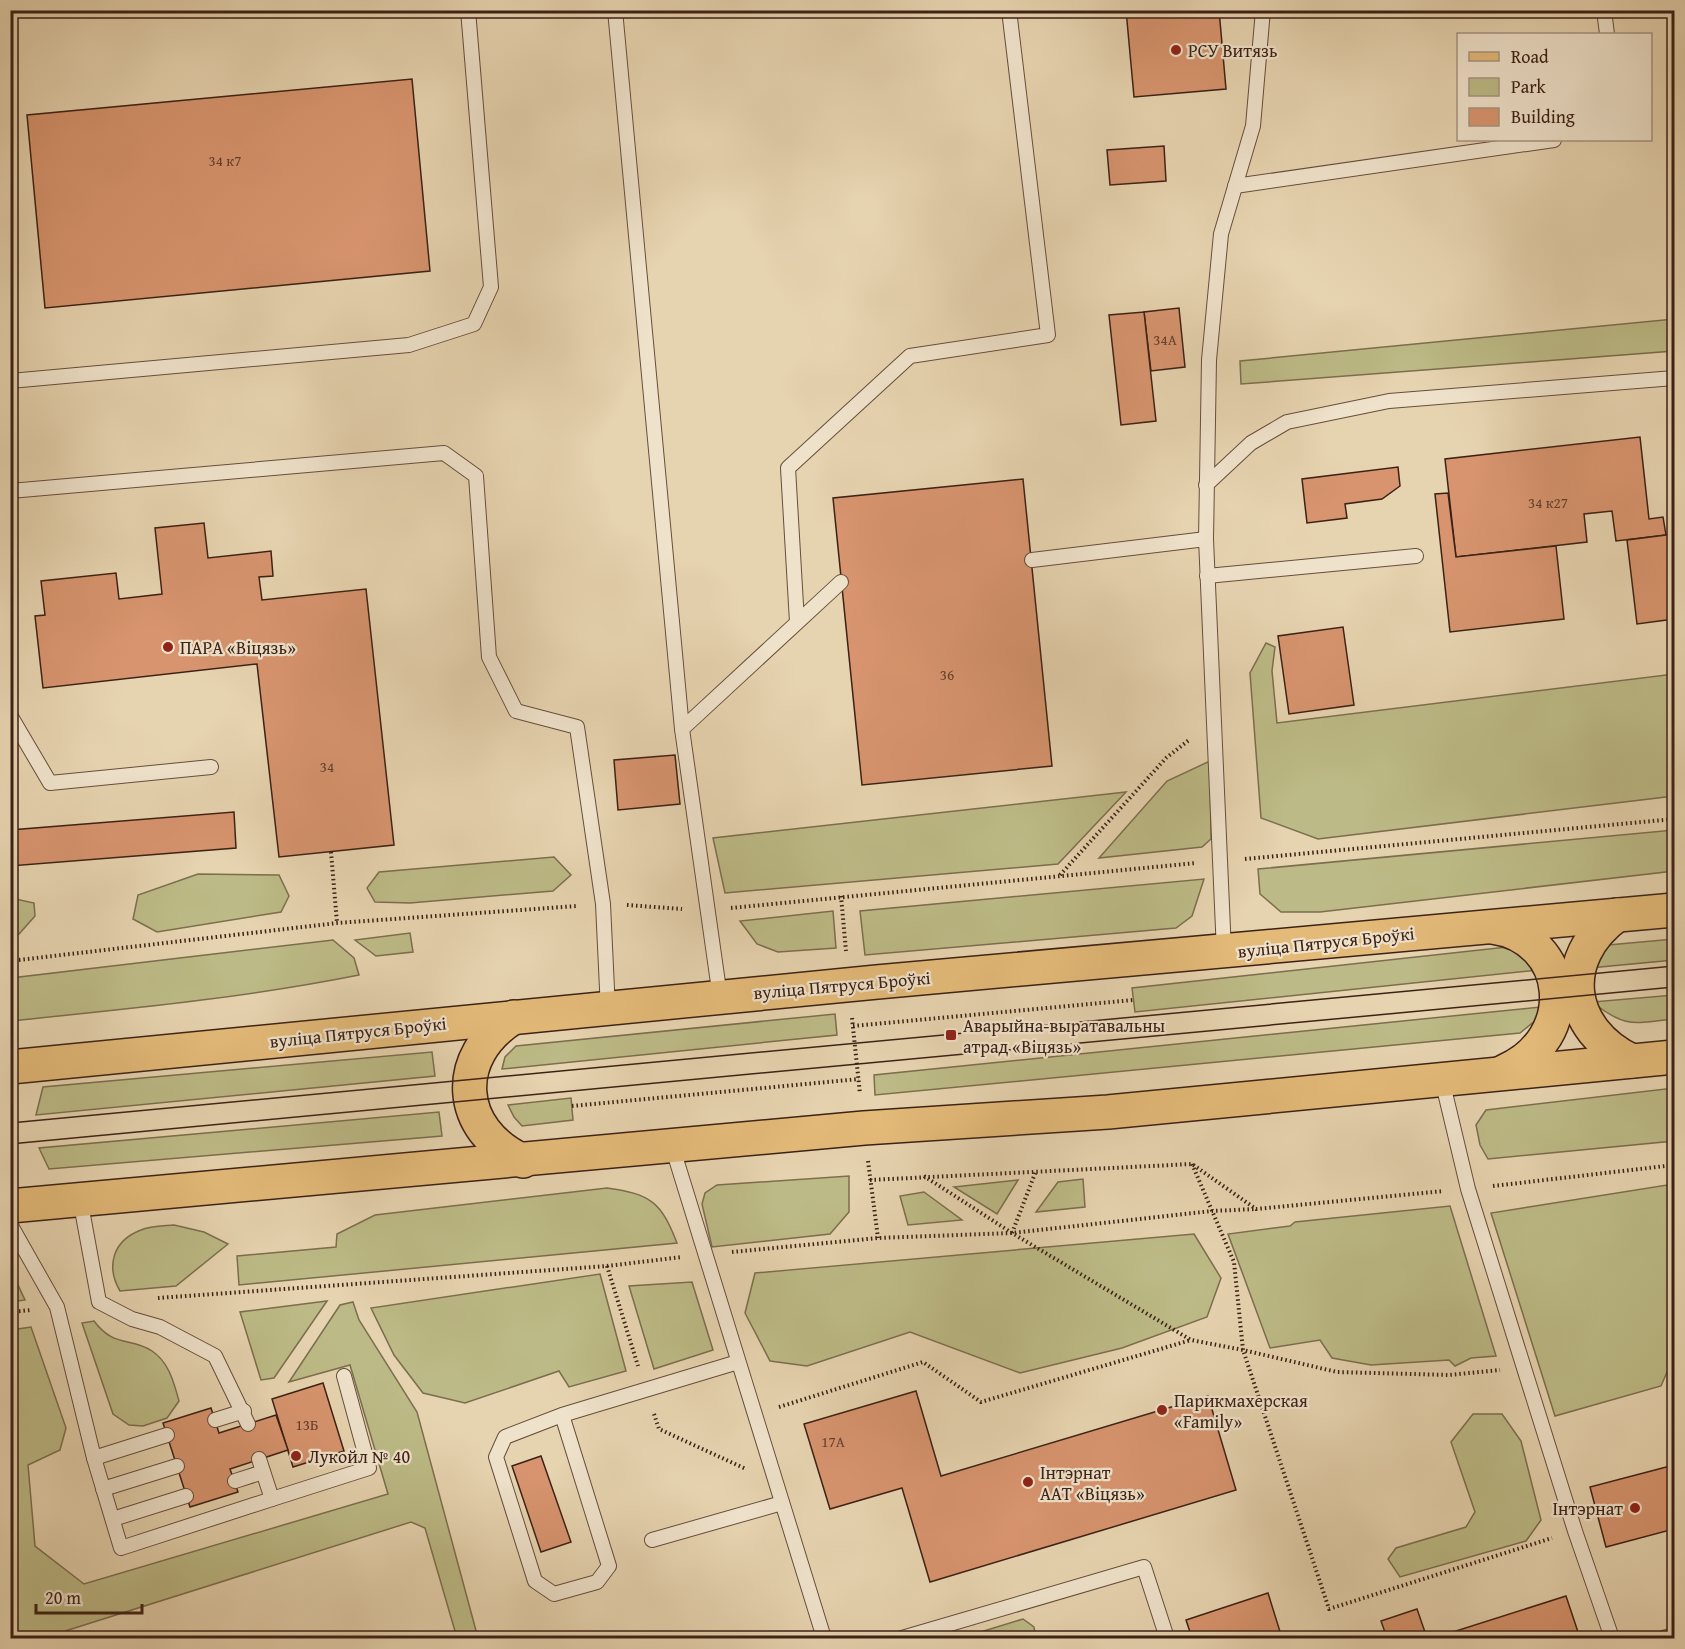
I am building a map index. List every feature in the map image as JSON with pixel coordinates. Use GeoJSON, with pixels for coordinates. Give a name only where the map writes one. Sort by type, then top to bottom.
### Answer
{"type":"FeatureCollection","features":[{"type":"Feature","properties":{"kind":"main road","name":"вуліца Пятруся Броўкі"},"geometry":{"type":"LineString","coordinates":[[10,1066],[608,1010],[849,984],[1674,910]]}},
{"type":"Feature","properties":{"kind":"main road"},"geometry":{"type":"LineString","coordinates":[[1617,915],[1592,938],[1584,952],[1577,985],[1579,1005],[1587,1024],[1599,1040],[1614,1052],[1632,1061]]}},
{"type":"Feature","properties":{"kind":"main road"},"geometry":{"type":"LineString","coordinates":[[1483,926],[1517,934],[1531,944],[1542,956],[1556,987],[1557,1005],[1554,1023],[1546,1040],[1535,1054],[1504,1072]]}},
{"type":"Feature","properties":{"kind":"main road"},"geometry":{"type":"LineString","coordinates":[[514,1017],[498,1026],[485,1040],[470,1073],[470,1092],[477,1119],[492,1142],[506,1153],[523,1161]]}},
{"type":"Feature","properties":{"kind":"main road"},"geometry":{"type":"LineString","coordinates":[[10,1206],[523,1161],[864,1128],[1108,1112],[1674,1057]]}},
{"type":"Feature","properties":{"kind":"lane"},"geometry":{"type":"LineString","coordinates":[[10,381],[409,345],[474,324],[491,287],[468,10]]}},
{"type":"Feature","properties":{"kind":"lane"},"geometry":{"type":"LineString","coordinates":[[615,10],[682,729],[720,997]]}},
{"type":"Feature","properties":{"kind":"lane"},"geometry":{"type":"LineString","coordinates":[[797,622],[788,468],[910,356],[1048,335],[1009,10]]}},
{"type":"Feature","properties":{"kind":"lane"},"geometry":{"type":"LineString","coordinates":[[1224,952],[1206,539],[1210,348],[1221,234],[1253,126],[1263,10]]}},
{"type":"Feature","properties":{"kind":"lane"},"geometry":{"type":"LineString","coordinates":[[1604,10],[1607,33]]}},
{"type":"Feature","properties":{"kind":"lane"},"geometry":{"type":"LineString","coordinates":[[1235,186],[1547,141]]}},
{"type":"Feature","properties":{"kind":"lane"},"geometry":{"type":"LineString","coordinates":[[1206,484],[1251,443],[1287,422],[1389,401],[1674,378]]}},
{"type":"Feature","properties":{"kind":"lane"},"geometry":{"type":"LineString","coordinates":[[10,491],[444,453],[476,476],[489,657],[516,711],[577,727],[603,904],[608,1010]]}},
{"type":"Feature","properties":{"kind":"lane"},"geometry":{"type":"LineString","coordinates":[[1032,560],[1206,539]]}},
{"type":"Feature","properties":{"kind":"lane"},"geometry":{"type":"LineString","coordinates":[[1207,576],[1416,556]]}},
{"type":"Feature","properties":{"kind":"lane"},"geometry":{"type":"LineString","coordinates":[[682,729],[841,582]]}},
{"type":"Feature","properties":{"kind":"lane"},"geometry":{"type":"LineString","coordinates":[[10,715],[50,783],[211,767]]}},
{"type":"Feature","properties":{"kind":"lane"},"geometry":{"type":"LineString","coordinates":[[1441,1078],[1468,1189],[1526,1368],[1575,1531],[1612,1638]]}},
{"type":"Feature","properties":{"kind":"lane"},"geometry":{"type":"LineString","coordinates":[[672,1146],[824,1638]]}},
{"type":"Feature","properties":{"kind":"lane"},"geometry":{"type":"LineString","coordinates":[[80,1199],[99,1302],[132,1319],[160,1327],[215,1356],[246,1417],[215,1420]]}},
{"type":"Feature","properties":{"kind":"lane"},"geometry":{"type":"LineString","coordinates":[[10,1224],[57,1307],[94,1458],[121,1548],[369,1468],[344,1376]]}},
{"type":"Feature","properties":{"kind":"lane"},"geometry":{"type":"LineString","coordinates":[[562,1415],[609,1566],[597,1582],[554,1594],[535,1581],[496,1457],[505,1437],[562,1415],[738,1362]]}},
{"type":"Feature","properties":{"kind":"lane"},"geometry":{"type":"LineString","coordinates":[[94,1458],[167,1435]]}},
{"type":"Feature","properties":{"kind":"lane"},"geometry":{"type":"LineString","coordinates":[[103,1489],[177,1466]]}},
{"type":"Feature","properties":{"kind":"lane"},"geometry":{"type":"LineString","coordinates":[[235,1481],[261,1466],[272,1499]]}},
{"type":"Feature","properties":{"kind":"lane"},"geometry":{"type":"LineString","coordinates":[[112,1519],[186,1496]]}},
{"type":"Feature","properties":{"kind":"lane"},"geometry":{"type":"LineString","coordinates":[[652,1540],[782,1503]]}},
{"type":"Feature","properties":{"kind":"lane"},"geometry":{"type":"LineString","coordinates":[[902,1638],[1144,1567],[1167,1638]]}},
{"type":"Feature","properties":{"kind":"lane"},"geometry":{"type":"LineString","coordinates":[[1662,1638],[1674,1635]]}},
{"type":"Feature","properties":{"kind":"path"},"geometry":{"type":"LineString","coordinates":[[1059,876],[1166,758],[1214,722]]}},
{"type":"Feature","properties":{"kind":"path"},"geometry":{"type":"LineString","coordinates":[[10,961],[337,923],[603,904],[708,910],[1674,819]]}},
{"type":"Feature","properties":{"kind":"path"},"geometry":{"type":"LineString","coordinates":[[331,852],[337,923]]}},
{"type":"Feature","properties":{"kind":"path"},"geometry":{"type":"LineString","coordinates":[[841,896],[858,1079],[878,1238]]}},
{"type":"Feature","properties":{"kind":"path"},"geometry":{"type":"LineString","coordinates":[[853,1026],[1133,1000]]}},
{"type":"Feature","properties":{"kind":"path"},"geometry":{"type":"LineString","coordinates":[[572,1106],[858,1079]]}},
{"type":"Feature","properties":{"kind":"path"},"geometry":{"type":"LineString","coordinates":[[870,1180],[1192,1164],[1256,1209]]}},
{"type":"Feature","properties":{"kind":"path"},"geometry":{"type":"LineString","coordinates":[[1192,1164],[1234,1262],[1243,1350],[1329,1609],[1575,1531]]}},
{"type":"Feature","properties":{"kind":"path"},"geometry":{"type":"LineString","coordinates":[[99,1302],[607,1266],[878,1238],[1012,1233],[1212,1211],[1468,1189],[1674,1165]]}},
{"type":"Feature","properties":{"kind":"path"},"geometry":{"type":"LineString","coordinates":[[1012,1233],[1036,1171]]}},
{"type":"Feature","properties":{"kind":"path"},"geometry":{"type":"LineString","coordinates":[[924,1176],[1012,1233],[1191,1340],[1337,1372],[1449,1375],[1526,1368]]}},
{"type":"Feature","properties":{"kind":"path"},"geometry":{"type":"LineString","coordinates":[[10,1312],[57,1307]]}},
{"type":"Feature","properties":{"kind":"path"},"geometry":{"type":"LineString","coordinates":[[755,1415],[923,1362],[981,1402],[1191,1340]]}},
{"type":"Feature","properties":{"kind":"green space"},"geometry":{"type":"Polygon","coordinates":[[[1674,319],[1674,351],[1241,384],[1240,361],[1674,319]]]}},
{"type":"Feature","properties":{"kind":"green space"},"geometry":{"type":"Polygon","coordinates":[[[1266,643],[1275,647],[1272,671],[1277,723],[1674,674],[1674,796],[1318,839],[1261,818],[1250,673],[1266,643]]]}},
{"type":"Feature","properties":{"kind":"green space"},"geometry":{"type":"Polygon","coordinates":[[[1210,761],[1211,839],[1202,847],[1099,858],[1167,781],[1210,761]]]}},
{"type":"Feature","properties":{"kind":"green space"},"geometry":{"type":"Polygon","coordinates":[[[1126,792],[1058,864],[725,893],[713,838],[1126,792]]]}},
{"type":"Feature","properties":{"kind":"green space"},"geometry":{"type":"Polygon","coordinates":[[[1674,830],[1674,871],[1320,912],[1281,912],[1260,894],[1258,869],[1674,830]]]}},
{"type":"Feature","properties":{"kind":"green space"},"geometry":{"type":"Polygon","coordinates":[[[554,857],[571,875],[553,891],[410,903],[375,902],[367,888],[379,872],[554,857]]]}},
{"type":"Feature","properties":{"kind":"green space"},"geometry":{"type":"Polygon","coordinates":[[[198,874],[279,875],[289,896],[281,912],[157,932],[133,919],[138,895],[198,874]]]}},
{"type":"Feature","properties":{"kind":"green space"},"geometry":{"type":"Polygon","coordinates":[[[1204,879],[1192,916],[1176,928],[865,955],[860,911],[1204,879]]]}},
{"type":"Feature","properties":{"kind":"green space"},"geometry":{"type":"Polygon","coordinates":[[[11,898],[34,903],[35,916],[19,934],[11,936],[11,898]]]}},
{"type":"Feature","properties":{"kind":"green space"},"geometry":{"type":"Polygon","coordinates":[[[833,911],[836,948],[778,952],[757,944],[740,921],[833,911]]]}},
{"type":"Feature","properties":{"kind":"green space"},"geometry":{"type":"Polygon","coordinates":[[[410,933],[413,952],[376,956],[355,940],[410,933]]]}},
{"type":"Feature","properties":{"kind":"green space"},"geometry":{"type":"Polygon","coordinates":[[[1674,939],[1674,960],[1589,968],[1608,945],[1674,939]]]}},
{"type":"Feature","properties":{"kind":"green space"},"geometry":{"type":"Polygon","coordinates":[[[333,940],[354,958],[359,975],[229,996],[11,1021],[11,978],[333,940]]]}},
{"type":"Feature","properties":{"kind":"green space"},"geometry":{"type":"Polygon","coordinates":[[[1507,947],[1539,970],[1135,1012],[1132,988],[1507,947]]]}},
{"type":"Feature","properties":{"kind":"green space"},"geometry":{"type":"Polygon","coordinates":[[[1674,995],[1674,1019],[1649,1022],[1631,1022],[1614,1017],[1592,1002],[1674,995]]]}},
{"type":"Feature","properties":{"kind":"green space"},"geometry":{"type":"Polygon","coordinates":[[[1540,1007],[1536,1020],[1520,1033],[875,1095],[874,1075],[1540,1007]]]}},
{"type":"Feature","properties":{"kind":"green space"},"geometry":{"type":"Polygon","coordinates":[[[835,1014],[837,1035],[502,1069],[505,1057],[516,1046],[835,1014]]]}},
{"type":"Feature","properties":{"kind":"green space"},"geometry":{"type":"Polygon","coordinates":[[[432,1052],[435,1076],[36,1115],[43,1087],[432,1052]]]}},
{"type":"Feature","properties":{"kind":"green space"},"geometry":{"type":"Polygon","coordinates":[[[1674,1088],[1674,1141],[1488,1159],[1480,1145],[1476,1125],[1486,1110],[1674,1088]]]}},
{"type":"Feature","properties":{"kind":"green space"},"geometry":{"type":"Polygon","coordinates":[[[571,1098],[573,1120],[522,1126],[508,1105],[571,1098]]]}},
{"type":"Feature","properties":{"kind":"green space"},"geometry":{"type":"Polygon","coordinates":[[[439,1112],[442,1136],[49,1169],[39,1148],[439,1112]]]}},
{"type":"Feature","properties":{"kind":"green space"},"geometry":{"type":"Polygon","coordinates":[[[849,1176],[849,1212],[830,1234],[712,1247],[702,1204],[705,1193],[717,1185],[849,1176]]]}},
{"type":"Feature","properties":{"kind":"green space"},"geometry":{"type":"Polygon","coordinates":[[[1083,1179],[1085,1207],[1036,1212],[1058,1182],[1083,1179]]]}},
{"type":"Feature","properties":{"kind":"green space"},"geometry":{"type":"Polygon","coordinates":[[[1018,1180],[997,1214],[954,1187],[1018,1180]]]}},
{"type":"Feature","properties":{"kind":"green space"},"geometry":{"type":"Polygon","coordinates":[[[1667,1185],[1674,1210],[1674,1356],[1661,1386],[1555,1416],[1491,1213],[1667,1185]]]}},
{"type":"Feature","properties":{"kind":"green space"},"geometry":{"type":"Polygon","coordinates":[[[607,1188],[634,1193],[653,1202],[666,1218],[677,1243],[239,1285],[237,1256],[336,1247],[337,1234],[375,1215],[607,1188]]]}},
{"type":"Feature","properties":{"kind":"green space"},"geometry":{"type":"Polygon","coordinates":[[[924,1192],[962,1220],[908,1225],[900,1196],[924,1192]]]}},
{"type":"Feature","properties":{"kind":"green space"},"geometry":{"type":"Polygon","coordinates":[[[1450,1206],[1496,1356],[1471,1358],[1455,1366],[1449,1360],[1371,1365],[1332,1358],[1320,1340],[1270,1348],[1228,1234],[1290,1226],[1295,1222],[1450,1206]]]}},
{"type":"Feature","properties":{"kind":"green space"},"geometry":{"type":"Polygon","coordinates":[[[174,1225],[204,1232],[228,1244],[176,1286],[120,1291],[113,1273],[114,1256],[118,1248],[131,1235],[145,1229],[174,1225]]]}},
{"type":"Feature","properties":{"kind":"green space"},"geometry":{"type":"Polygon","coordinates":[[[1194,1234],[1221,1278],[1207,1317],[1122,1348],[1020,1373],[910,1332],[807,1366],[770,1361],[745,1313],[755,1273],[1194,1234]]]}},
{"type":"Feature","properties":{"kind":"green space"},"geometry":{"type":"Polygon","coordinates":[[[10,1268],[25,1300],[11,1302],[10,1268]]]}},
{"type":"Feature","properties":{"kind":"green space"},"geometry":{"type":"Polygon","coordinates":[[[600,1274],[626,1371],[569,1387],[559,1371],[465,1403],[423,1393],[394,1355],[371,1308],[600,1274]]]}},
{"type":"Feature","properties":{"kind":"green space"},"geometry":{"type":"Polygon","coordinates":[[[692,1282],[713,1350],[654,1369],[629,1286],[692,1282]]]}},
{"type":"Feature","properties":{"kind":"green space"},"geometry":{"type":"Polygon","coordinates":[[[327,1301],[274,1378],[261,1380],[240,1312],[327,1301]]]}},
{"type":"Feature","properties":{"kind":"green space"},"geometry":{"type":"Polygon","coordinates":[[[353,1302],[359,1320],[417,1412],[478,1638],[457,1638],[425,1528],[411,1522],[43,1638],[11,1638],[11,1330],[31,1327],[66,1428],[60,1450],[28,1465],[35,1546],[84,1584],[388,1494],[350,1365],[289,1382],[340,1305],[353,1302]]]}},
{"type":"Feature","properties":{"kind":"green space"},"geometry":{"type":"Polygon","coordinates":[[[94,1321],[109,1335],[144,1347],[163,1361],[170,1373],[179,1401],[167,1418],[143,1426],[129,1425],[113,1414],[82,1323],[94,1321]]]}},
{"type":"Feature","properties":{"kind":"green space"},"geometry":{"type":"Polygon","coordinates":[[[1473,1414],[1502,1414],[1521,1441],[1541,1520],[1526,1541],[1400,1577],[1388,1559],[1396,1548],[1466,1527],[1475,1512],[1451,1442],[1473,1414]]]}},
{"type":"Feature","properties":{"kind":"green space"},"geometry":{"type":"Polygon","coordinates":[[[1023,1619],[1034,1627],[1035,1634],[1031,1638],[961,1638],[1023,1619]]]}},
{"type":"Feature","properties":{"kind":"building","name":"РСУ Витязь"},"geometry":{"type":"Polygon","coordinates":[[[1126,10],[1219,10],[1226,89],[1134,97],[1126,10]]]}},
{"type":"Feature","properties":{"kind":"building"},"geometry":{"type":"Polygon","coordinates":[[[412,79],[430,271],[45,308],[27,115],[412,79]]]}},
{"type":"Feature","properties":{"kind":"building"},"geometry":{"type":"Polygon","coordinates":[[[1164,146],[1166,181],[1110,185],[1107,150],[1164,146]]]}},
{"type":"Feature","properties":{"kind":"building"},"geometry":{"type":"Polygon","coordinates":[[[1179,308],[1185,367],[1151,371],[1144,312],[1179,308]]]}},
{"type":"Feature","properties":{"kind":"building"},"geometry":{"type":"Polygon","coordinates":[[[1144,312],[1156,421],[1121,425],[1109,315],[1144,312]]]}},
{"type":"Feature","properties":{"kind":"building"},"geometry":{"type":"Polygon","coordinates":[[[1640,437],[1649,519],[1663,517],[1666,535],[1616,541],[1612,511],[1584,514],[1587,542],[1456,557],[1445,459],[1640,437]]]}},
{"type":"Feature","properties":{"kind":"building"},"geometry":{"type":"Polygon","coordinates":[[[1398,467],[1400,486],[1382,499],[1345,504],[1347,518],[1307,523],[1302,479],[1398,467]]]}},
{"type":"Feature","properties":{"kind":"building"},"geometry":{"type":"Polygon","coordinates":[[[1023,479],[1052,766],[862,785],[833,498],[1023,479]]]}},
{"type":"Feature","properties":{"kind":"building"},"geometry":{"type":"Polygon","coordinates":[[[1448,493],[1456,557],[1556,546],[1564,619],[1450,632],[1435,494],[1448,493]]]}},
{"type":"Feature","properties":{"kind":"building"},"geometry":{"type":"Polygon","coordinates":[[[204,523],[208,558],[271,551],[273,576],[259,577],[262,600],[366,589],[394,845],[279,857],[257,664],[43,688],[35,616],[45,615],[41,581],[116,573],[119,599],[162,594],[155,528],[204,523]]]}},
{"type":"Feature","properties":{"kind":"building"},"geometry":{"type":"Polygon","coordinates":[[[1674,534],[1674,619],[1637,624],[1627,540],[1674,534]]]}},
{"type":"Feature","properties":{"kind":"building"},"geometry":{"type":"Polygon","coordinates":[[[1343,627],[1354,705],[1289,714],[1278,636],[1343,627]]]}},
{"type":"Feature","properties":{"kind":"building"},"geometry":{"type":"Polygon","coordinates":[[[675,755],[680,804],[618,810],[614,760],[675,755]]]}},
{"type":"Feature","properties":{"kind":"building"},"geometry":{"type":"Polygon","coordinates":[[[234,812],[236,848],[10,866],[10,830],[234,812]]]}},
{"type":"Feature","properties":{"kind":"building"},"geometry":{"type":"Polygon","coordinates":[[[323,1383],[344,1451],[293,1467],[272,1399],[323,1383]]]}},
{"type":"Feature","properties":{"kind":"building","name":"Інтэрнат ААТ «Віцязь»"},"geometry":{"type":"Polygon","coordinates":[[[916,1391],[941,1476],[1208,1396],[1236,1490],[930,1582],[902,1488],[830,1509],[804,1424],[916,1391]]]}},
{"type":"Feature","properties":{"kind":"building"},"geometry":{"type":"Polygon","coordinates":[[[211,1408],[219,1433],[276,1415],[288,1450],[230,1469],[238,1492],[190,1507],[163,1423],[211,1408]]]}},
{"type":"Feature","properties":{"kind":"building"},"geometry":{"type":"Polygon","coordinates":[[[541,1456],[571,1542],[541,1552],[512,1466],[541,1456]]]}},
{"type":"Feature","properties":{"kind":"building","name":"Інтэрнат"},"geometry":{"type":"Polygon","coordinates":[[[1674,1465],[1674,1529],[1606,1547],[1590,1487],[1674,1465]]]}},
{"type":"Feature","properties":{"kind":"building"},"geometry":{"type":"Polygon","coordinates":[[[1268,1593],[1282,1638],[1192,1638],[1186,1620],[1268,1593]]]}},
{"type":"Feature","properties":{"kind":"building"},"geometry":{"type":"Polygon","coordinates":[[[1566,1596],[1580,1638],[1434,1638],[1566,1596]]]}},
{"type":"Feature","properties":{"kind":"building"},"geometry":{"type":"Polygon","coordinates":[[[1417,1609],[1427,1638],[1387,1638],[1381,1621],[1417,1609]]]}},
{"type":"Feature","properties":{"kind":"tram line"},"geometry":{"type":"LineString","coordinates":[[10,1123],[1674,966]]}},
{"type":"Feature","properties":{"kind":"tram line"},"geometry":{"type":"LineString","coordinates":[[10,1144],[1674,987]]}},
{"type":"Feature","properties":{"kind":"place","name":"РСУ Витязь"},"geometry":{"type":"Point","coordinates":[1176,50]}},
{"type":"Feature","properties":{"kind":"place","name":"ПАРА «Віцязь»"},"geometry":{"type":"Point","coordinates":[168,647]}},
{"type":"Feature","properties":{"kind":"place","name":"Аварыйна-выратавальны атрад «Віцязь»"},"geometry":{"type":"Point","coordinates":[951,1035]}},
{"type":"Feature","properties":{"kind":"place","name":"Парикмахерская «Family»"},"geometry":{"type":"Point","coordinates":[1162,1410]}},
{"type":"Feature","properties":{"kind":"place","name":"Лукойл № 40"},"geometry":{"type":"Point","coordinates":[296,1456]}},
{"type":"Feature","properties":{"kind":"place","name":"Інтэрнат ААТ «Віцязь»"},"geometry":{"type":"Point","coordinates":[1028,1482]}},
{"type":"Feature","properties":{"kind":"place","name":"Інтэрнат"},"geometry":{"type":"Point","coordinates":[1635,1508]}}]}
